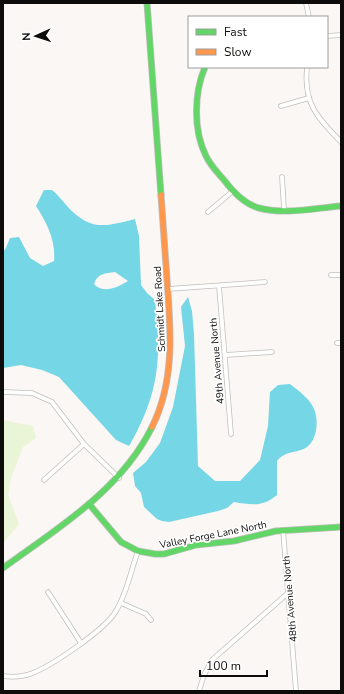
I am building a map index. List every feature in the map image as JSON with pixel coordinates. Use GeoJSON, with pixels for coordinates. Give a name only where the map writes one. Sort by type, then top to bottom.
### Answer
{"type":"FeatureCollection","features":[{"type":"Feature","properties":{"kind":"street","name":"Schmidt Lake Road"},"geometry":{"type":"LineString","coordinates":[[3,568],[90,504],[119,478],[143,446],[152,430],[165,395],[172,347],[147,3]]}},
{"type":"Feature","properties":{"kind":"street"},"geometry":{"type":"LineString","coordinates":[[306,3],[309,16]]}},
{"type":"Feature","properties":{"kind":"street"},"geometry":{"type":"LineString","coordinates":[[328,36],[341,35]]}},
{"type":"Feature","properties":{"kind":"street"},"geometry":{"type":"LineString","coordinates":[[205,68],[199,80],[197,96],[201,142],[211,164],[233,191],[241,199],[259,208],[268,210],[341,206]]}},
{"type":"Feature","properties":{"kind":"street"},"geometry":{"type":"LineString","coordinates":[[307,68],[306,80],[308,98],[321,123],[341,142]]}},
{"type":"Feature","properties":{"kind":"street"},"geometry":{"type":"LineString","coordinates":[[281,106],[308,98]]}},
{"type":"Feature","properties":{"kind":"street"},"geometry":{"type":"LineString","coordinates":[[282,177],[284,209]]}},
{"type":"Feature","properties":{"kind":"street"},"geometry":{"type":"LineString","coordinates":[[208,212],[233,191]]}},
{"type":"Feature","properties":{"kind":"street"},"geometry":{"type":"LineString","coordinates":[[331,275],[341,274]]}},
{"type":"Feature","properties":{"kind":"street"},"geometry":{"type":"LineString","coordinates":[[168,289],[265,282]]}},
{"type":"Feature","properties":{"kind":"street","name":"49th Avenue North"},"geometry":{"type":"LineString","coordinates":[[219,286],[231,434]]}},
{"type":"Feature","properties":{"kind":"street"},"geometry":{"type":"LineString","coordinates":[[225,355],[272,352]]}},
{"type":"Feature","properties":{"kind":"street"},"geometry":{"type":"LineString","coordinates":[[3,392],[32,393],[46,398],[57,409],[84,444],[119,478]]}},
{"type":"Feature","properties":{"kind":"street"},"geometry":{"type":"LineString","coordinates":[[44,480],[84,444]]}},
{"type":"Feature","properties":{"kind":"street","name":"Valley Forge Lane North"},"geometry":{"type":"LineString","coordinates":[[90,504],[114,536],[121,542],[138,550],[164,554],[189,546],[224,542],[283,530],[341,527]]}},
{"type":"Feature","properties":{"kind":"street","name":"48th Avenue North"},"geometry":{"type":"LineString","coordinates":[[283,530],[296,691]]}},
{"type":"Feature","properties":{"kind":"street"},"geometry":{"type":"LineString","coordinates":[[3,676],[18,676],[37,671],[100,630],[116,612],[121,603],[138,550]]}},
{"type":"Feature","properties":{"kind":"street"},"geometry":{"type":"LineString","coordinates":[[48,592],[81,643]]}},
{"type":"Feature","properties":{"kind":"street"},"geometry":{"type":"LineString","coordinates":[[199,691],[204,674],[212,660],[288,593]]}},
{"type":"Feature","properties":{"kind":"street"},"geometry":{"type":"LineString","coordinates":[[121,603],[146,614],[152,620]]}},
{"type":"Feature","properties":{"kind":"green space"},"geometry":{"type":"Polygon","coordinates":[[[3,420],[33,426],[36,438],[23,447],[11,478],[8,495],[19,524],[3,543],[3,420]]]}},
{"type":"Feature","properties":{"kind":"water"},"geometry":{"type":"Polygon","coordinates":[[[44,190],[52,190],[75,214],[90,223],[106,225],[135,219],[139,236],[141,285],[155,300],[158,358],[156,375],[147,409],[129,446],[116,440],[59,377],[42,370],[21,365],[3,368],[3,252],[10,238],[19,237],[30,258],[43,266],[54,261],[54,246],[50,232],[36,206],[44,190]],[[115,272],[99,276],[94,284],[102,289],[110,289],[128,281],[115,272]]]}},
{"type":"Feature","properties":{"kind":"water"},"geometry":{"type":"Polygon","coordinates":[[[188,297],[192,311],[194,334],[198,466],[215,481],[240,481],[260,460],[268,426],[270,392],[278,385],[290,384],[307,399],[312,405],[316,414],[317,424],[313,440],[307,447],[284,455],[277,461],[277,495],[272,499],[267,502],[257,504],[234,502],[227,508],[218,511],[169,522],[157,519],[144,507],[141,493],[135,486],[133,473],[146,462],[160,443],[173,407],[185,346],[181,307],[188,297]]]}},
{"type":"Feature","properties":{"kind":"traffic: fast"},"geometry":{"type":"LineString","coordinates":[[147,3],[161,195]]}},
{"type":"Feature","properties":{"kind":"traffic: fast"},"geometry":{"type":"LineString","coordinates":[[205,68],[201,77],[197,100],[196,112],[199,135],[202,146],[210,163],[235,193],[248,204],[269,210],[290,211],[341,206]]}},
{"type":"Feature","properties":{"kind":"traffic: fast"},"geometry":{"type":"LineString","coordinates":[[3,568],[66,522],[106,489],[139,450],[152,427]]}},
{"type":"Feature","properties":{"kind":"traffic: fast"},"geometry":{"type":"LineString","coordinates":[[89,504],[121,542],[138,551],[155,554],[164,554],[196,545],[234,541],[276,531],[341,527]]}},
{"type":"Feature","properties":{"kind":"traffic: slow"},"geometry":{"type":"LineString","coordinates":[[152,427],[165,392],[170,355],[170,318],[161,195]]}}]}
